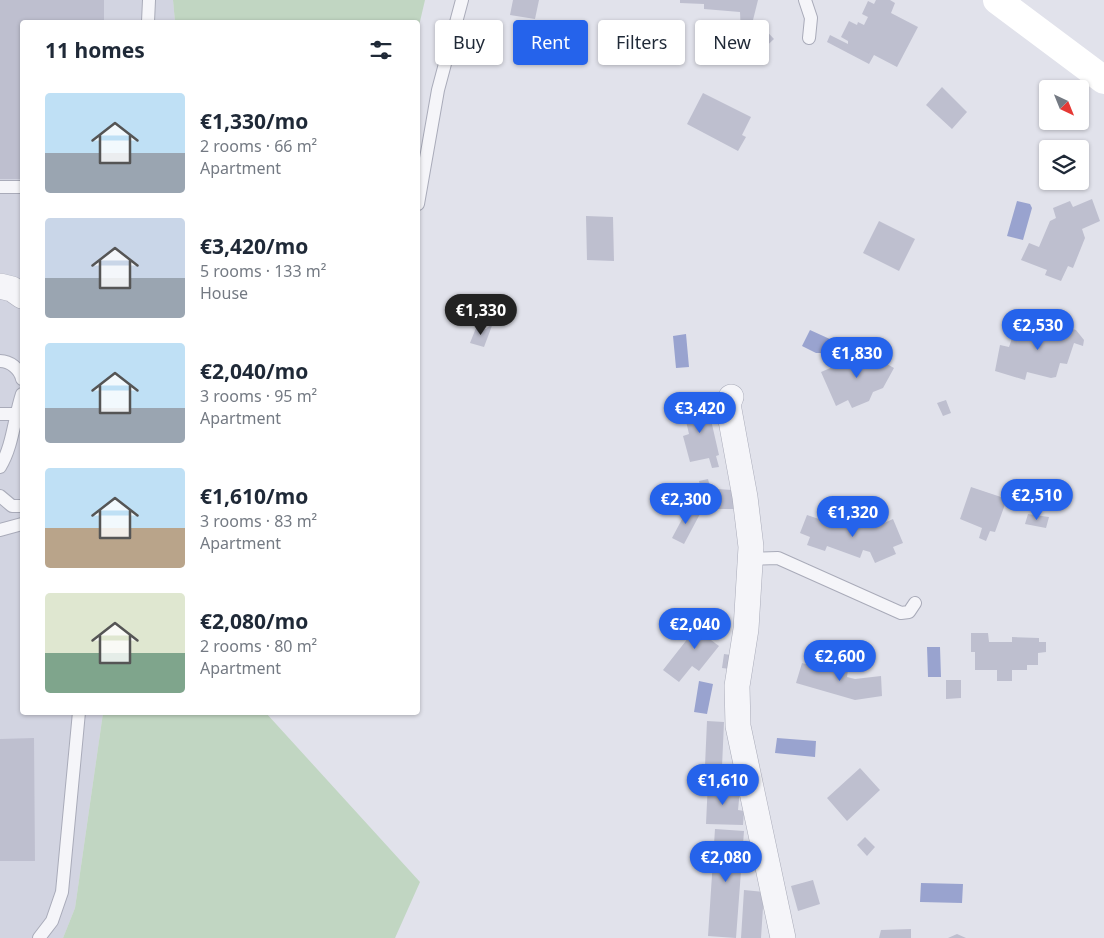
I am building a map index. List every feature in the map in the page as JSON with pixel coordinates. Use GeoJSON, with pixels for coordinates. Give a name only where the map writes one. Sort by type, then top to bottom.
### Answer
{"type":"FeatureCollection","features":[{"type":"Feature","properties":{"kind":"street"},"geometry":{"type":"LineString","coordinates":[[997,0],[1104,80]]}},
{"type":"Feature","properties":{"kind":"street"},"geometry":{"type":"LineString","coordinates":[[0,286],[12,289],[20,295]]}},
{"type":"Feature","properties":{"kind":"street"},"geometry":{"type":"LineString","coordinates":[[732,397],[728,404],[745,497],[751,559],[746,629],[737,686],[738,726],[783,938]]}},
{"type":"Feature","properties":{"kind":"lane"},"geometry":{"type":"LineString","coordinates":[[148,20],[149,0]]}},
{"type":"Feature","properties":{"kind":"lane"},"geometry":{"type":"LineString","coordinates":[[420,193],[438,90],[462,0]]}},
{"type":"Feature","properties":{"kind":"lane"},"geometry":{"type":"LineString","coordinates":[[805,0],[811,18],[809,38]]}},
{"type":"Feature","properties":{"kind":"lane"},"geometry":{"type":"LineString","coordinates":[[0,187],[20,187]]}},
{"type":"Feature","properties":{"kind":"lane"},"geometry":{"type":"LineString","coordinates":[[0,361],[8,361],[20,372]]}},
{"type":"Feature","properties":{"kind":"lane"},"geometry":{"type":"LineString","coordinates":[[0,467],[7,455],[15,414],[20,400]]}},
{"type":"Feature","properties":{"kind":"lane"},"geometry":{"type":"LineString","coordinates":[[0,414],[15,414]]}},
{"type":"Feature","properties":{"kind":"lane"},"geometry":{"type":"LineString","coordinates":[[0,496],[12,506],[20,506]]}},
{"type":"Feature","properties":{"kind":"lane"},"geometry":{"type":"LineString","coordinates":[[0,530],[20,525]]}},
{"type":"Feature","properties":{"kind":"lane"},"geometry":{"type":"LineString","coordinates":[[751,559],[778,558],[901,613],[909,612],[915,603]]}},
{"type":"Feature","properties":{"kind":"lane"},"geometry":{"type":"LineString","coordinates":[[39,938],[52,921],[62,892],[80,715]]}},
{"type":"Feature","properties":{"kind":"shaded area"},"geometry":{"type":"Polygon","coordinates":[[[0,0],[173,0],[175,20],[20,20],[20,715],[103,715],[75,908],[63,938],[0,938],[0,0]]]}},
{"type":"Feature","properties":{"kind":"green space"},"geometry":{"type":"Polygon","coordinates":[[[173,0],[425,0],[420,21],[175,20],[173,0]]]}},
{"type":"Feature","properties":{"kind":"green space"},"geometry":{"type":"Polygon","coordinates":[[[103,715],[268,715],[420,882],[395,938],[63,938],[75,908],[103,715]]]}},
{"type":"Feature","properties":{"kind":"water"},"geometry":{"type":"Polygon","coordinates":[[[1017,201],[1030,204],[1032,208],[1023,240],[1007,236],[1017,201]]]}},
{"type":"Feature","properties":{"kind":"water"},"geometry":{"type":"Polygon","coordinates":[[[810,330],[843,345],[840,353],[816,353],[802,346],[810,330]]]}},
{"type":"Feature","properties":{"kind":"water"},"geometry":{"type":"Polygon","coordinates":[[[686,334],[689,367],[676,368],[673,336],[686,334]]]}},
{"type":"Feature","properties":{"kind":"water"},"geometry":{"type":"Polygon","coordinates":[[[827,641],[855,650],[850,662],[823,653],[827,641]]]}},
{"type":"Feature","properties":{"kind":"water"},"geometry":{"type":"Polygon","coordinates":[[[927,647],[940,647],[941,677],[928,677],[927,647]]]}},
{"type":"Feature","properties":{"kind":"water"},"geometry":{"type":"Polygon","coordinates":[[[699,681],[713,684],[707,714],[694,712],[699,681]]]}},
{"type":"Feature","properties":{"kind":"water"},"geometry":{"type":"Polygon","coordinates":[[[777,738],[816,741],[815,757],[775,753],[777,738]]]}},
{"type":"Feature","properties":{"kind":"water"},"geometry":{"type":"Polygon","coordinates":[[[921,883],[963,884],[962,903],[920,902],[921,883]]]}},
{"type":"Feature","properties":{"kind":"building"},"geometry":{"type":"Polygon","coordinates":[[[0,0],[104,0],[104,20],[20,20],[20,179],[0,179],[0,0]]]}},
{"type":"Feature","properties":{"kind":"building"},"geometry":{"type":"Polygon","coordinates":[[[513,0],[539,0],[535,19],[510,15],[513,0]]]}},
{"type":"Feature","properties":{"kind":"building"},"geometry":{"type":"Polygon","coordinates":[[[680,0],[758,0],[753,20],[740,20],[740,12],[704,9],[704,4],[680,3],[680,0]]]}},
{"type":"Feature","properties":{"kind":"building"},"geometry":{"type":"Polygon","coordinates":[[[876,0],[890,0],[895,3],[891,13],[918,27],[897,67],[874,55],[869,64],[827,42],[830,35],[848,44],[848,41],[841,37],[849,21],[857,25],[858,22],[864,25],[868,17],[862,14],[868,1],[874,4],[876,0]]]}},
{"type":"Feature","properties":{"kind":"building"},"geometry":{"type":"Polygon","coordinates":[[[769,34],[774,39],[769,44],[769,34]]]}},
{"type":"Feature","properties":{"kind":"building"},"geometry":{"type":"Polygon","coordinates":[[[942,87],[967,112],[952,129],[926,105],[942,87]]]}},
{"type":"Feature","properties":{"kind":"building"},"geometry":{"type":"Polygon","coordinates":[[[703,93],[751,117],[742,135],[746,137],[738,151],[687,124],[703,93]]]}},
{"type":"Feature","properties":{"kind":"building"},"geometry":{"type":"Polygon","coordinates":[[[1092,199],[1100,221],[1082,229],[1085,238],[1073,268],[1068,266],[1061,281],[1045,275],[1047,270],[1021,260],[1029,243],[1039,247],[1050,221],[1056,218],[1053,208],[1070,201],[1073,207],[1092,199]]]}},
{"type":"Feature","properties":{"kind":"building"},"geometry":{"type":"Polygon","coordinates":[[[586,216],[613,217],[614,261],[587,260],[586,216]]]}},
{"type":"Feature","properties":{"kind":"building"},"geometry":{"type":"Polygon","coordinates":[[[879,221],[915,239],[899,271],[863,253],[879,221]]]}},
{"type":"Feature","properties":{"kind":"building"},"geometry":{"type":"Polygon","coordinates":[[[1044,321],[1050,322],[1049,327],[1054,329],[1056,324],[1076,330],[1084,340],[1083,346],[1074,343],[1067,364],[1060,363],[1056,377],[1051,378],[1027,372],[1025,380],[995,371],[1000,345],[1009,347],[1012,338],[1035,324],[1042,326],[1044,321]]]}},
{"type":"Feature","properties":{"kind":"building"},"geometry":{"type":"Polygon","coordinates":[[[493,323],[484,347],[470,343],[476,328],[486,329],[493,323]]]}},
{"type":"Feature","properties":{"kind":"building"},"geometry":{"type":"Polygon","coordinates":[[[860,349],[894,368],[883,388],[873,392],[869,401],[852,408],[848,400],[836,406],[821,372],[856,357],[860,349]]]}},
{"type":"Feature","properties":{"kind":"building"},"geometry":{"type":"Polygon","coordinates":[[[706,398],[708,407],[701,409],[704,422],[711,420],[719,455],[716,456],[719,467],[712,468],[709,458],[690,462],[683,436],[689,434],[682,404],[706,398]]]}},
{"type":"Feature","properties":{"kind":"building"},"geometry":{"type":"Polygon","coordinates":[[[946,400],[951,413],[943,416],[937,403],[946,400]]]}},
{"type":"Feature","properties":{"kind":"building"},"geometry":{"type":"Polygon","coordinates":[[[708,479],[712,495],[702,495],[699,481],[708,479]]]}},
{"type":"Feature","properties":{"kind":"building"},"geometry":{"type":"Polygon","coordinates":[[[971,487],[1007,499],[995,532],[990,531],[986,541],[979,538],[982,528],[960,519],[971,487]]]}},
{"type":"Feature","properties":{"kind":"building"},"geometry":{"type":"Polygon","coordinates":[[[717,489],[732,490],[734,509],[718,509],[717,489]]]}},
{"type":"Feature","properties":{"kind":"building"},"geometry":{"type":"Polygon","coordinates":[[[689,506],[701,512],[684,544],[672,538],[689,506]]]}},
{"type":"Feature","properties":{"kind":"building"},"geometry":{"type":"Polygon","coordinates":[[[1028,514],[1049,517],[1046,528],[1025,524],[1028,514]]]}},
{"type":"Feature","properties":{"kind":"building"},"geometry":{"type":"Polygon","coordinates":[[[807,515],[846,528],[849,519],[873,528],[893,519],[903,543],[893,547],[896,554],[875,563],[870,552],[863,550],[860,558],[827,546],[825,551],[807,545],[810,537],[800,533],[807,515]]]}},
{"type":"Feature","properties":{"kind":"building"},"geometry":{"type":"Polygon","coordinates":[[[707,614],[722,626],[711,640],[719,646],[699,671],[692,666],[679,682],[663,670],[707,614]]]}},
{"type":"Feature","properties":{"kind":"building"},"geometry":{"type":"Polygon","coordinates":[[[971,633],[988,633],[989,642],[1012,642],[1012,637],[1039,638],[1039,642],[1046,642],[1046,652],[1038,653],[1038,665],[1027,665],[1027,670],[1012,670],[1012,681],[997,681],[997,670],[975,670],[975,652],[971,652],[971,633]]]}},
{"type":"Feature","properties":{"kind":"building"},"geometry":{"type":"Polygon","coordinates":[[[724,654],[731,655],[730,669],[722,668],[724,654]]]}},
{"type":"Feature","properties":{"kind":"building"},"geometry":{"type":"Polygon","coordinates":[[[802,663],[826,670],[828,664],[848,670],[847,677],[855,679],[881,676],[882,696],[855,700],[796,683],[802,663]]]}},
{"type":"Feature","properties":{"kind":"building"},"geometry":{"type":"Polygon","coordinates":[[[946,680],[961,680],[961,698],[946,699],[946,680]]]}},
{"type":"Feature","properties":{"kind":"building"},"geometry":{"type":"Polygon","coordinates":[[[707,721],[724,722],[722,767],[705,766],[707,721]]]}},
{"type":"Feature","properties":{"kind":"building"},"geometry":{"type":"Polygon","coordinates":[[[34,738],[35,861],[0,861],[0,739],[34,738]]]}},
{"type":"Feature","properties":{"kind":"building"},"geometry":{"type":"Polygon","coordinates":[[[860,768],[880,790],[847,821],[827,798],[860,768]]]}},
{"type":"Feature","properties":{"kind":"building"},"geometry":{"type":"Polygon","coordinates":[[[708,781],[722,782],[721,789],[740,790],[738,810],[744,811],[743,825],[706,824],[708,781]]]}},
{"type":"Feature","properties":{"kind":"building"},"geometry":{"type":"Polygon","coordinates":[[[715,829],[744,831],[736,938],[708,936],[715,829]]]}},
{"type":"Feature","properties":{"kind":"building"},"geometry":{"type":"Polygon","coordinates":[[[865,837],[875,847],[867,856],[857,845],[865,837]]]}},
{"type":"Feature","properties":{"kind":"building"},"geometry":{"type":"Polygon","coordinates":[[[813,880],[820,904],[798,911],[791,886],[813,880]]]}},
{"type":"Feature","properties":{"kind":"building"},"geometry":{"type":"Polygon","coordinates":[[[744,890],[764,892],[761,938],[741,938],[744,890]]]}},
{"type":"Feature","properties":{"kind":"building"},"geometry":{"type":"Polygon","coordinates":[[[911,929],[911,938],[879,938],[881,930],[911,929]]]}},
{"type":"Feature","properties":{"kind":"building"},"geometry":{"type":"Polygon","coordinates":[[[957,934],[966,938],[948,938],[957,934]]]}}]}
